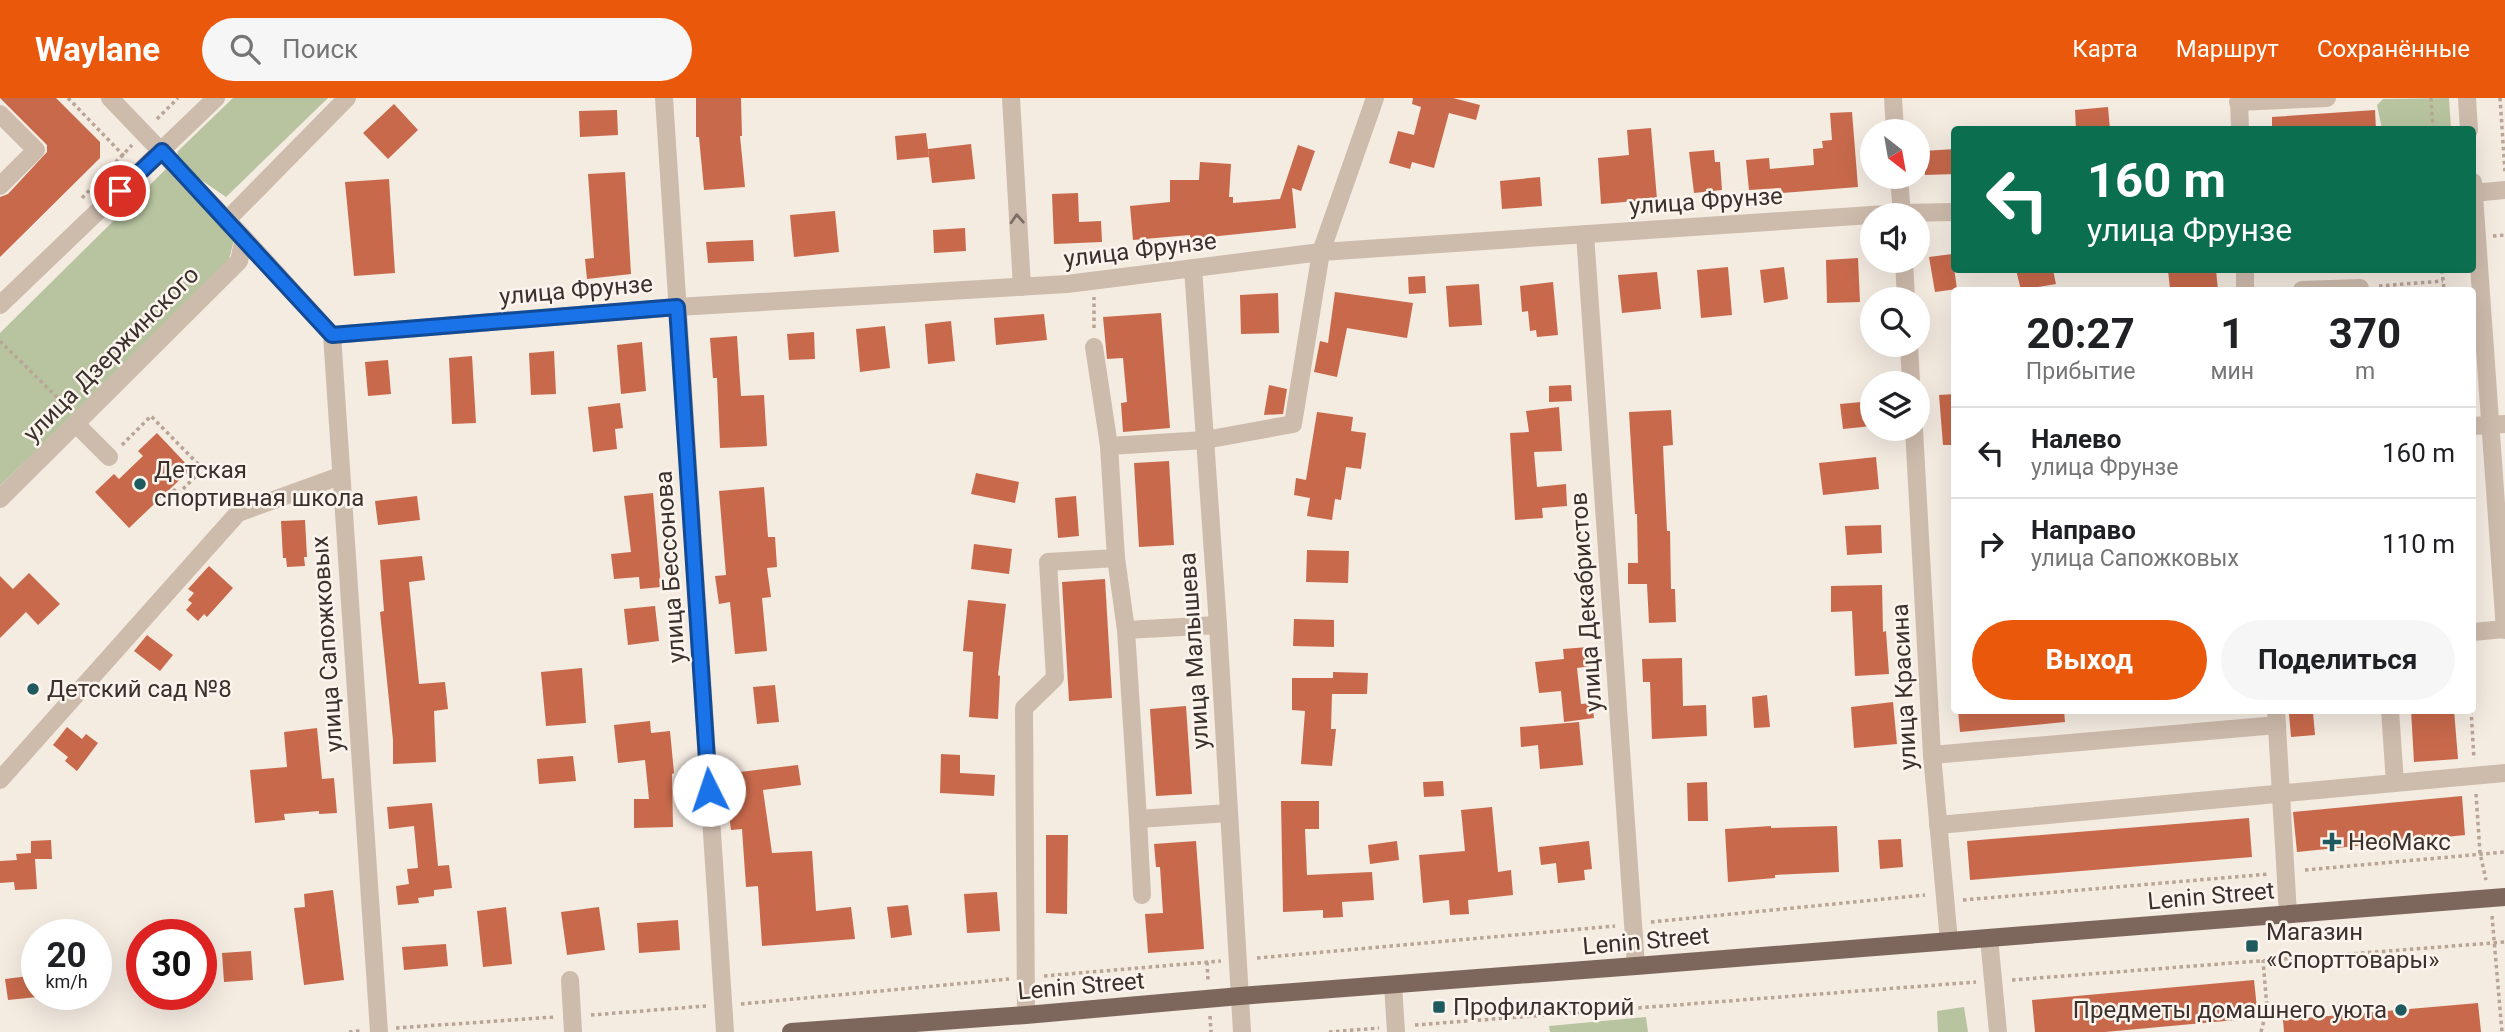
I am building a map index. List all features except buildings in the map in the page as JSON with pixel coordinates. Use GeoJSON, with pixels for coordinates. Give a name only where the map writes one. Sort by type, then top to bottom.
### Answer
{"type":"FeatureCollection","features":[{"type":"Feature","properties":{"kind":"main road","name":"Lenin Street"},"geometry":{"type":"LineString","coordinates":[[791,1032],[2498,897]]}},
{"type":"Feature","properties":{"kind":"street"},"geometry":{"type":"LineString","coordinates":[[110,98],[244,237],[332,335]]}},
{"type":"Feature","properties":{"kind":"street"},"geometry":{"type":"LineString","coordinates":[[0,305],[216,98]]}},
{"type":"Feature","properties":{"kind":"street"},"geometry":{"type":"LineString","coordinates":[[227,220],[347,98]]}},
{"type":"Feature","properties":{"kind":"street","name":"улица Бессонова"},"geometry":{"type":"LineString","coordinates":[[664,98],[725,1032]]}},
{"type":"Feature","properties":{"kind":"street"},"geometry":{"type":"LineString","coordinates":[[1011,98],[1022,287]]}},
{"type":"Feature","properties":{"kind":"street"},"geometry":{"type":"LineString","coordinates":[[1109,446],[1205,440],[1293,425],[1321,252],[1375,98]]}},
{"type":"Feature","properties":{"kind":"street"},"geometry":{"type":"LineString","coordinates":[[1892,98],[1894,119]]}},
{"type":"Feature","properties":{"kind":"street"},"geometry":{"type":"LineString","coordinates":[[2240,126],[2238,100],[2327,98]]}},
{"type":"Feature","properties":{"kind":"street"},"geometry":{"type":"LineString","coordinates":[[2467,98],[2469,126]]}},
{"type":"Feature","properties":{"kind":"street"},"geometry":{"type":"LineString","coordinates":[[0,114],[36,150],[0,186]]}},
{"type":"Feature","properties":{"kind":"street"},"geometry":{"type":"LineString","coordinates":[[2476,192],[2505,190]]}},
{"type":"Feature","properties":{"kind":"street","name":"улица Фрунзе"},"geometry":{"type":"LineString","coordinates":[[1930,213],[1951,212]]}},
{"type":"Feature","properties":{"kind":"street","name":"улица Фрунзе"},"geometry":{"type":"LineString","coordinates":[[332,335],[677,307],[1094,281],[1321,252],[1860,217]]}},
{"type":"Feature","properties":{"kind":"street","name":"улица Декабристов"},"geometry":{"type":"LineString","coordinates":[[1585,234],[1636,967]]}},
{"type":"Feature","properties":{"kind":"street"},"geometry":{"type":"LineString","coordinates":[[2476,236],[2505,630],[2476,632]]}},
{"type":"Feature","properties":{"kind":"street","name":"улица Дзержинского"},"geometry":{"type":"LineString","coordinates":[[0,499],[239,261],[244,237]]}},
{"type":"Feature","properties":{"kind":"street","name":"улица Малышева"},"geometry":{"type":"LineString","coordinates":[[1193,268],[1242,1032]]}},
{"type":"Feature","properties":{"kind":"street","name":"улица Сапожковых"},"geometry":{"type":"LineString","coordinates":[[332,335],[379,1031]]}},
{"type":"Feature","properties":{"kind":"street"},"geometry":{"type":"LineString","coordinates":[[1094,347],[1109,446],[1116,558],[1126,630],[1142,895]]}},
{"type":"Feature","properties":{"kind":"street"},"geometry":{"type":"LineString","coordinates":[[78,422],[109,457]]}},
{"type":"Feature","properties":{"kind":"street","name":"улица Красина"},"geometry":{"type":"LineString","coordinates":[[1915,441],[1932,755],[1949,941]]}},
{"type":"Feature","properties":{"kind":"street"},"geometry":{"type":"LineString","coordinates":[[0,780],[238,513],[340,476]]}},
{"type":"Feature","properties":{"kind":"street"},"geometry":{"type":"LineString","coordinates":[[1026,1015],[1024,708],[1055,678],[1048,562],[1116,558]]}},
{"type":"Feature","properties":{"kind":"street"},"geometry":{"type":"LineString","coordinates":[[1126,630],[1217,625]]}},
{"type":"Feature","properties":{"kind":"street"},"geometry":{"type":"LineString","coordinates":[[2390,714],[2395,783]]}},
{"type":"Feature","properties":{"kind":"street"},"geometry":{"type":"LineString","coordinates":[[1932,755],[2276,718],[2288,914]]}},
{"type":"Feature","properties":{"kind":"street"},"geometry":{"type":"LineString","coordinates":[[1938,825],[2505,773]]}},
{"type":"Feature","properties":{"kind":"street"},"geometry":{"type":"LineString","coordinates":[[1138,819],[1229,813]]}},
{"type":"Feature","properties":{"kind":"street"},"geometry":{"type":"LineString","coordinates":[[1989,938],[1998,1032]]}},
{"type":"Feature","properties":{"kind":"street"},"geometry":{"type":"LineString","coordinates":[[570,980],[573,1024]]}},
{"type":"Feature","properties":{"kind":"street"},"geometry":{"type":"LineString","coordinates":[[1393,985],[1396,1029]]}},
{"type":"Feature","properties":{"kind":"path"},"geometry":{"type":"LineString","coordinates":[[68,98],[140,172]]}},
{"type":"Feature","properties":{"kind":"path"},"geometry":{"type":"LineString","coordinates":[[2431,98],[2433,126]]}},
{"type":"Feature","properties":{"kind":"path"},"geometry":{"type":"LineString","coordinates":[[2500,98],[2505,172]]}},
{"type":"Feature","properties":{"kind":"path"},"geometry":{"type":"LineString","coordinates":[[2491,236],[2505,235]]}},
{"type":"Feature","properties":{"kind":"path"},"geometry":{"type":"LineString","coordinates":[[2442,273],[2444,287]]}},
{"type":"Feature","properties":{"kind":"path"},"geometry":{"type":"LineString","coordinates":[[1094,281],[1094,347]]}},
{"type":"Feature","properties":{"kind":"path"},"geometry":{"type":"LineString","coordinates":[[2381,287],[2443,281]]}},
{"type":"Feature","properties":{"kind":"path"},"geometry":{"type":"LineString","coordinates":[[0,341],[78,422]]}},
{"type":"Feature","properties":{"kind":"path"},"geometry":{"type":"LineString","coordinates":[[109,457],[152,416],[203,469],[178,494],[172,488]]}},
{"type":"Feature","properties":{"kind":"path"},"geometry":{"type":"LineString","coordinates":[[2480,853],[2498,897],[2495,943],[2502,1032]]}},
{"type":"Feature","properties":{"kind":"path"},"geometry":{"type":"LineString","coordinates":[[1329,1032],[1396,1029],[2505,942]]}},
{"type":"Feature","properties":{"kind":"path"},"geometry":{"type":"LineString","coordinates":[[2261,1032],[2267,1008],[2263,960]]}},
{"type":"Feature","properties":{"kind":"path"},"geometry":{"type":"LineString","coordinates":[[349,1032],[573,1024],[723,1005]]}},
{"type":"Feature","properties":{"kind":"green space"},"geometry":{"type":"Polygon","coordinates":[[[233,98],[328,98],[226,197],[188,171],[176,159],[178,151],[233,98]]]}},
{"type":"Feature","properties":{"kind":"green space"},"geometry":{"type":"Polygon","coordinates":[[[2449,98],[2451,126],[2381,126],[2377,105],[2383,99],[2449,98]]]}},
{"type":"Feature","properties":{"kind":"green space"},"geometry":{"type":"Polygon","coordinates":[[[167,168],[234,240],[228,263],[0,486],[0,333],[167,168]]]}},
{"type":"Feature","properties":{"kind":"green space"},"geometry":{"type":"Polygon","coordinates":[[[1964,1007],[1968,1032],[1938,1032],[1937,1011],[1964,1007]]]}},
{"type":"Feature","properties":{"kind":"green space"},"geometry":{"type":"Polygon","coordinates":[[[1646,1017],[1648,1032],[1550,1032],[1549,1026],[1646,1017]]]}},
{"type":"Feature","properties":{"kind":"place","name":"Детская спортивная школа"},"geometry":{"type":"Point","coordinates":[140,484]}},
{"type":"Feature","properties":{"kind":"place","name":"Детский сад №8"},"geometry":{"type":"Point","coordinates":[33,689]}},
{"type":"Feature","properties":{"kind":"place","name":"НеоМакс"},"geometry":{"type":"Point","coordinates":[2332,842]}},
{"type":"Feature","properties":{"kind":"place","name":"Магазин «Спорттовары»"},"geometry":{"type":"Point","coordinates":[2252,946]}},
{"type":"Feature","properties":{"kind":"place","name":"Профилакторий"},"geometry":{"type":"Point","coordinates":[1439,1007]}},
{"type":"Feature","properties":{"kind":"place","name":"Предметы домашнего уюта"},"geometry":{"type":"Point","coordinates":[2401,1010]}},
{"type":"Feature","properties":{"kind":"route"},"geometry":{"type":"LineString","coordinates":[[120,191],[162,151],[332,335],[677,307],[709,790]]}}]}
